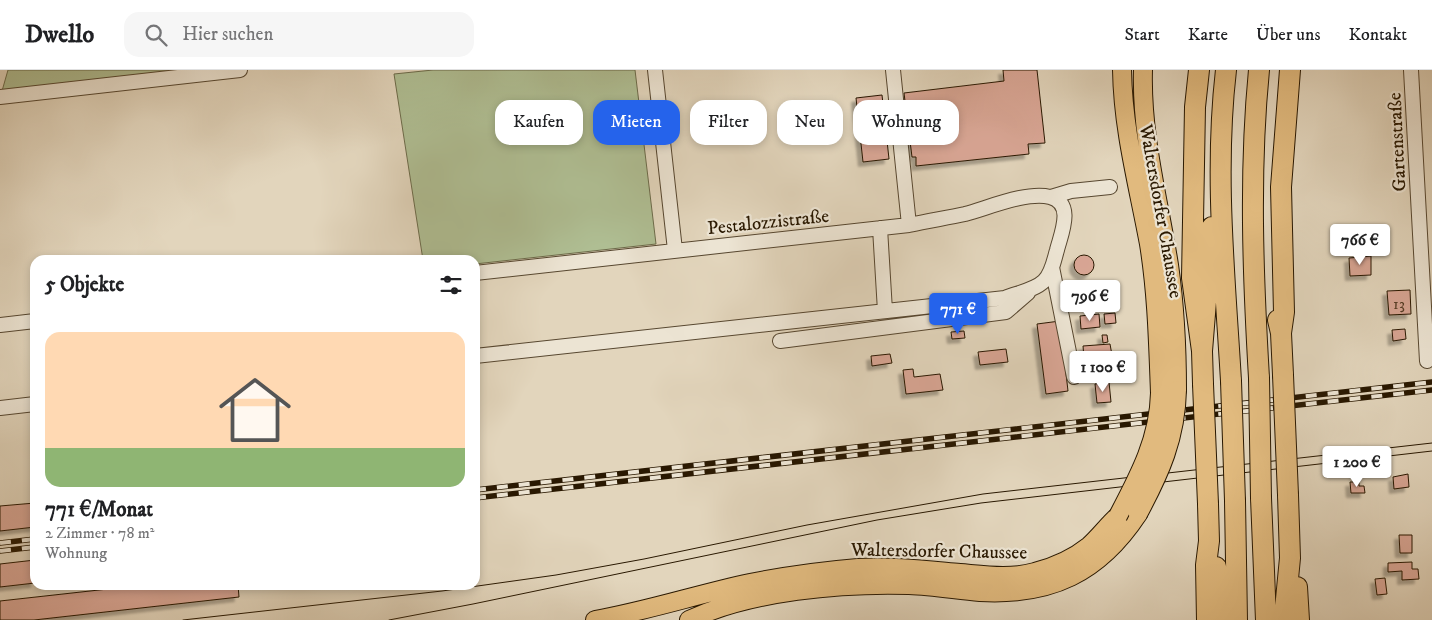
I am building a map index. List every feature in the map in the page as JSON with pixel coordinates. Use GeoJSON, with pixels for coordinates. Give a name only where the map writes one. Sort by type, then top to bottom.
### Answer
{"type":"FeatureCollection","features":[{"type":"Feature","properties":{"kind":"highway"},"geometry":{"type":"LineString","coordinates":[[1199,70],[1195,107],[1192,278],[1202,351],[1204,384],[1209,541],[1206,565],[1207,620]]}},
{"type":"Feature","properties":{"kind":"highway"},"geometry":{"type":"LineString","coordinates":[[1226,70],[1221,111],[1220,182],[1231,381],[1237,620]]}},
{"type":"Feature","properties":{"kind":"highway"},"geometry":{"type":"LineString","coordinates":[[1259,70],[1255,114],[1253,194],[1266,620]]}},
{"type":"Feature","properties":{"kind":"highway"},"geometry":{"type":"LineString","coordinates":[[1281,333],[1284,312],[1281,187],[1290,70]]}},
{"type":"Feature","properties":{"kind":"highway"},"geometry":{"type":"LineString","coordinates":[[1202,351],[1214,207],[1220,182]]}},
{"type":"Feature","properties":{"kind":"highway"},"geometry":{"type":"LineString","coordinates":[[1253,194],[1265,215],[1281,333],[1290,558],[1284,620]]}},
{"type":"Feature","properties":{"kind":"highway"},"geometry":{"type":"LineString","coordinates":[[1209,541],[1226,620]]}},
{"type":"Feature","properties":{"kind":"highway"},"geometry":{"type":"LineString","coordinates":[[1290,558],[1298,592],[1299,620]]}},
{"type":"Feature","properties":{"kind":"main road","name":"Waltersdorfer Chaussee"},"geometry":{"type":"LineString","coordinates":[[689,620],[705,612],[752,600],[824,588],[856,585],[910,585],[982,592],[1026,592],[1069,578],[1086,569],[1102,557],[1118,540],[1138,514],[1162,467],[1175,422],[1168,392],[1149,244],[1124,116],[1122,70]]}},
{"type":"Feature","properties":{"kind":"main road","name":"Waltersdorfer Chaussee"},"geometry":{"type":"LineString","coordinates":[[595,620],[619,618],[748,584],[824,571],[896,568],[990,575],[1022,575],[1063,563],[1089,546],[1118,516],[1147,460],[1155,433],[1159,408],[1168,392],[1177,363],[1169,267],[1142,95],[1143,70]]}},
{"type":"Feature","properties":{"kind":"street"},"geometry":{"type":"LineString","coordinates":[[0,97],[240,70]]}},
{"type":"Feature","properties":{"kind":"street"},"geometry":{"type":"LineString","coordinates":[[655,70],[675,250]]}},
{"type":"Feature","properties":{"kind":"street"},"geometry":{"type":"LineString","coordinates":[[894,70],[908,225]]}},
{"type":"Feature","properties":{"kind":"street","name":"Gartenstraße"},"geometry":{"type":"LineString","coordinates":[[1410,70],[1427,361]]}},
{"type":"Feature","properties":{"kind":"street","name":"Pestalozzistraße"},"geometry":{"type":"LineString","coordinates":[[480,272],[908,225],[965,214],[1034,196],[1056,200],[1071,191],[1110,187]]}},
{"type":"Feature","properties":{"kind":"street"},"geometry":{"type":"LineString","coordinates":[[780,341],[1006,312],[1044,281],[1052,267],[1065,221],[1064,210],[1056,200]]}},
{"type":"Feature","properties":{"kind":"street"},"geometry":{"type":"LineString","coordinates":[[880,228],[885,311]]}},
{"type":"Feature","properties":{"kind":"street"},"geometry":{"type":"LineString","coordinates":[[1052,267],[1074,377]]}},
{"type":"Feature","properties":{"kind":"street"},"geometry":{"type":"LineString","coordinates":[[480,355],[1006,298],[1035,287]]}},
{"type":"Feature","properties":{"kind":"street"},"geometry":{"type":"LineString","coordinates":[[0,325],[30,322]]}},
{"type":"Feature","properties":{"kind":"street"},"geometry":{"type":"LineString","coordinates":[[0,408],[30,405]]}},
{"type":"Feature","properties":{"kind":"green space"},"geometry":{"type":"Polygon","coordinates":[[[8,70],[190,70],[2,91],[8,70]]]}},
{"type":"Feature","properties":{"kind":"green space"},"geometry":{"type":"Polygon","coordinates":[[[433,70],[635,70],[639,100],[593,100],[593,145],[644,145],[656,244],[480,263],[480,255],[422,255],[394,74],[433,70]]]}},
{"type":"Feature","properties":{"kind":"building"},"geometry":{"type":"Polygon","coordinates":[[[1003,70],[1037,70],[1045,143],[1028,144],[1029,154],[916,166],[916,157],[912,157],[910,145],[959,145],[959,100],[905,100],[904,93],[1004,81],[1003,70]]]}},
{"type":"Feature","properties":{"kind":"building"},"geometry":{"type":"Polygon","coordinates":[[[882,95],[883,100],[856,100],[856,98],[882,95]]]}},
{"type":"Feature","properties":{"kind":"building"},"geometry":{"type":"Polygon","coordinates":[[[861,145],[887,145],[889,159],[863,162],[861,145]]]}},
{"type":"Feature","properties":{"kind":"building"},"geometry":{"type":"Polygon","coordinates":[[[1084,255],[1091,258],[1094,265],[1091,272],[1084,275],[1077,272],[1074,265],[1077,258],[1084,255]]]}},
{"type":"Feature","properties":{"kind":"building"},"geometry":{"type":"Polygon","coordinates":[[[1371,256],[1371,275],[1350,276],[1349,258],[1371,256]]]}},
{"type":"Feature","properties":{"kind":"building"},"geometry":{"type":"Polygon","coordinates":[[[1410,290],[1411,314],[1389,315],[1387,291],[1410,290]]]}},
{"type":"Feature","properties":{"kind":"building"},"geometry":{"type":"Polygon","coordinates":[[[1115,313],[1116,323],[1105,324],[1104,314],[1115,313]]]}},
{"type":"Feature","properties":{"kind":"building"},"geometry":{"type":"Polygon","coordinates":[[[1099,314],[1100,327],[1081,329],[1080,316],[1099,314]]]}},
{"type":"Feature","properties":{"kind":"building"},"geometry":{"type":"Polygon","coordinates":[[[1060,321],[1068,391],[1046,394],[1037,324],[1060,321]]]}},
{"type":"Feature","properties":{"kind":"building"},"geometry":{"type":"Polygon","coordinates":[[[1405,329],[1406,339],[1393,341],[1392,330],[1405,329]]]}},
{"type":"Feature","properties":{"kind":"building"},"geometry":{"type":"Polygon","coordinates":[[[964,331],[965,338],[952,339],[951,332],[964,331]]]}},
{"type":"Feature","properties":{"kind":"building"},"geometry":{"type":"Polygon","coordinates":[[[1102,335],[1107,335],[1108,342],[1103,343],[1102,335]]]}},
{"type":"Feature","properties":{"kind":"building"},"geometry":{"type":"Polygon","coordinates":[[[1110,344],[1112,355],[1084,358],[1083,346],[1110,344]]]}},
{"type":"Feature","properties":{"kind":"building"},"geometry":{"type":"Polygon","coordinates":[[[1006,349],[1008,362],[980,365],[978,352],[1006,349]]]}},
{"type":"Feature","properties":{"kind":"building"},"geometry":{"type":"Polygon","coordinates":[[[890,354],[892,363],[872,366],[871,356],[890,354]]]}},
{"type":"Feature","properties":{"kind":"building"},"geometry":{"type":"Polygon","coordinates":[[[913,369],[914,377],[940,374],[943,390],[906,394],[903,370],[913,369]]]}},
{"type":"Feature","properties":{"kind":"building"},"geometry":{"type":"Polygon","coordinates":[[[1109,382],[1111,402],[1097,403],[1095,384],[1109,382]]]}},
{"type":"Feature","properties":{"kind":"building"},"geometry":{"type":"Polygon","coordinates":[[[1408,474],[1409,487],[1394,489],[1393,477],[1408,474]]]}},
{"type":"Feature","properties":{"kind":"building"},"geometry":{"type":"Polygon","coordinates":[[[1350,482],[1359,482],[1359,486],[1364,486],[1365,493],[1351,493],[1350,482]]]}},
{"type":"Feature","properties":{"kind":"building"},"geometry":{"type":"Polygon","coordinates":[[[30,503],[30,528],[0,531],[0,506],[30,503]]]}},
{"type":"Feature","properties":{"kind":"building"},"geometry":{"type":"Polygon","coordinates":[[[1399,535],[1412,535],[1412,553],[1400,553],[1399,535]]]}},
{"type":"Feature","properties":{"kind":"building"},"geometry":{"type":"Polygon","coordinates":[[[30,561],[30,584],[0,587],[0,564],[30,561]]]}},
{"type":"Feature","properties":{"kind":"building"},"geometry":{"type":"Polygon","coordinates":[[[1412,562],[1412,569],[1418,569],[1419,579],[1402,580],[1402,571],[1388,572],[1388,563],[1412,562]]]}},
{"type":"Feature","properties":{"kind":"building"},"geometry":{"type":"Polygon","coordinates":[[[1385,578],[1387,594],[1377,595],[1375,579],[1385,578]]]}},
{"type":"Feature","properties":{"kind":"building"},"geometry":{"type":"Polygon","coordinates":[[[99,590],[238,590],[239,597],[34,620],[0,620],[0,601],[99,590]]]}},
{"type":"Feature","properties":{"kind":"tram line"},"geometry":{"type":"LineString","coordinates":[[480,586],[556,575],[644,559],[807,525],[983,494],[1432,443]]}},
{"type":"Feature","properties":{"kind":"tram line"},"geometry":{"type":"LineString","coordinates":[[389,620],[877,520],[981,503],[1432,451]]}},
{"type":"Feature","properties":{"kind":"tram line"},"geometry":{"type":"LineString","coordinates":[[183,620],[449,590]]}},
{"type":"Feature","properties":{"kind":"railway"},"geometry":{"type":"LineString","coordinates":[[480,489],[1432,382]]}},
{"type":"Feature","properties":{"kind":"railway"},"geometry":{"type":"LineString","coordinates":[[480,497],[1432,390]]}},
{"type":"Feature","properties":{"kind":"railway"},"geometry":{"type":"LineString","coordinates":[[0,543],[30,540]]}},
{"type":"Feature","properties":{"kind":"railway"},"geometry":{"type":"LineString","coordinates":[[0,551],[30,548]]}}]}
